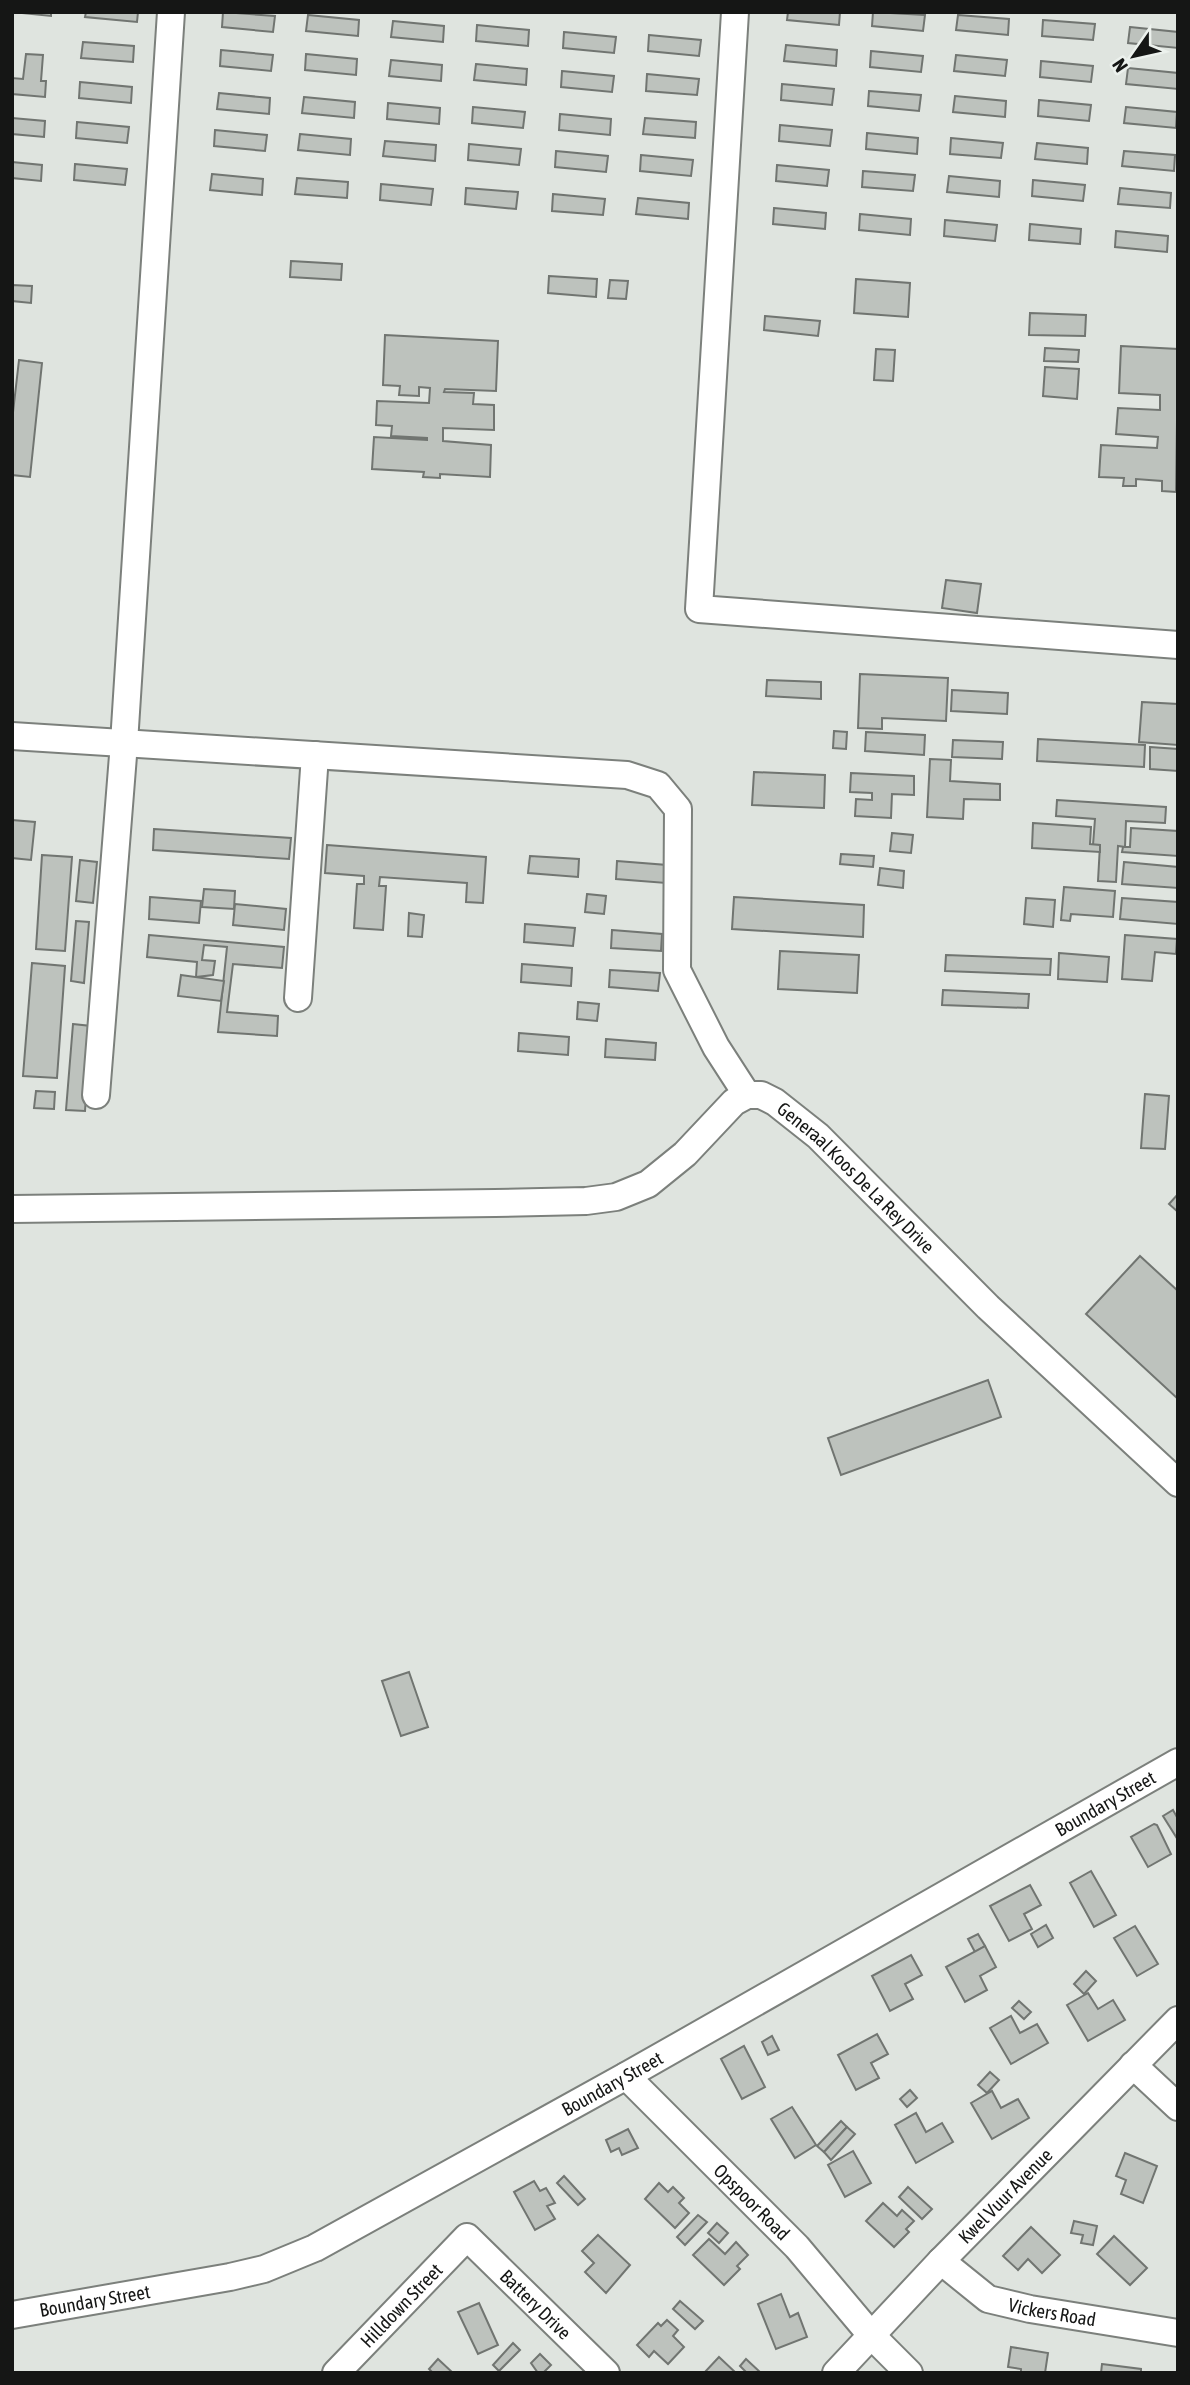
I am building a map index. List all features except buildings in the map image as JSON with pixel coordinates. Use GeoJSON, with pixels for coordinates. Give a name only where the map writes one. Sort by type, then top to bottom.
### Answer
{"type":"FeatureCollection","features":[{"type":"Feature","properties":{"kind":"street"},"geometry":{"type":"LineString","coordinates":[[96,1095],[124,743],[171,12]]}},
{"type":"Feature","properties":{"kind":"street"},"geometry":{"type":"LineString","coordinates":[[735,12],[699,609],[1178,645]]}},
{"type":"Feature","properties":{"kind":"street"},"geometry":{"type":"LineString","coordinates":[[12,736],[627,775],[658,785],[678,809],[677,970],[716,1047],[747,1095],[734,1102],[685,1154],[648,1184],[617,1197],[586,1201],[495,1203],[12,1209]]}},
{"type":"Feature","properties":{"kind":"street"},"geometry":{"type":"LineString","coordinates":[[298,998],[315,755]]}},
{"type":"Feature","properties":{"kind":"street","name":"Generaal Koos De La Rey Drive"},"geometry":{"type":"LineString","coordinates":[[747,1095],[761,1095],[775,1102],[818,1136],[988,1307],[1178,1483]]}},
{"type":"Feature","properties":{"kind":"street","name":"Boundary Street"},"geometry":{"type":"LineString","coordinates":[[12,2315],[230,2277],[292,2259],[626,2076],[1178,1762]]}},
{"type":"Feature","properties":{"kind":"street","name":"Kwel Vuur Avenue"},"geometry":{"type":"LineString","coordinates":[[836,2373],[941,2261],[1178,2020]]}},
{"type":"Feature","properties":{"kind":"street"},"geometry":{"type":"LineString","coordinates":[[1133,2065],[1178,2107]]}},
{"type":"Feature","properties":{"kind":"street","name":"Opspoor Road"},"geometry":{"type":"LineString","coordinates":[[626,2076],[797,2247],[871,2335],[909,2373]]}},
{"type":"Feature","properties":{"kind":"street","name":"Hilldown Street"},"geometry":{"type":"LineString","coordinates":[[336,2373],[467,2237]]}},
{"type":"Feature","properties":{"kind":"street","name":"Battery Drive"},"geometry":{"type":"LineString","coordinates":[[467,2237],[606,2373]]}},
{"type":"Feature","properties":{"kind":"street","name":"Vickers Road"},"geometry":{"type":"LineString","coordinates":[[941,2261],[988,2299],[1030,2309],[1178,2333]]}}]}
